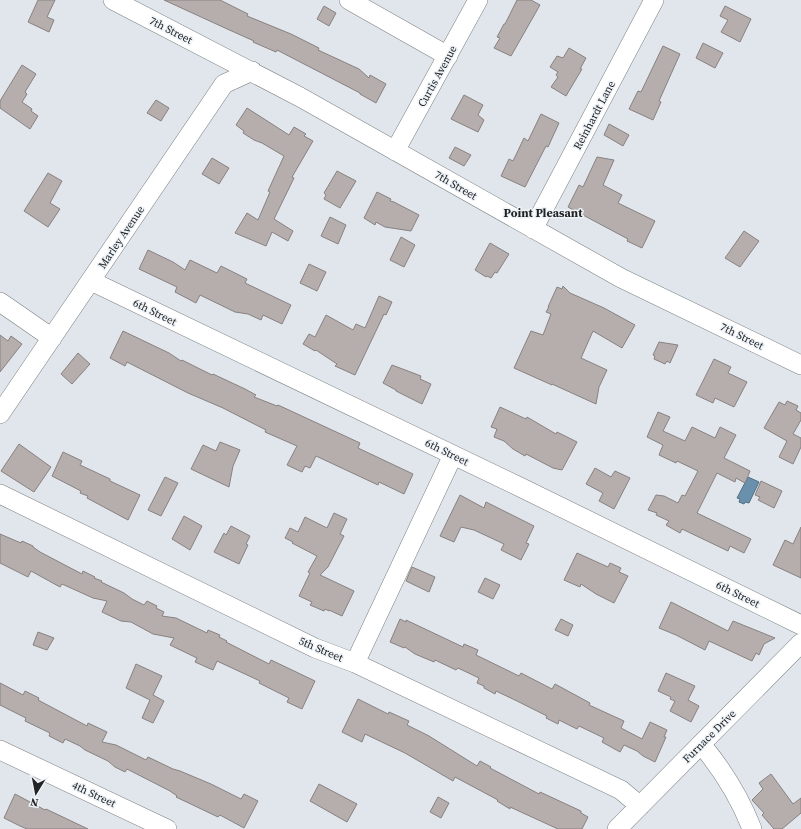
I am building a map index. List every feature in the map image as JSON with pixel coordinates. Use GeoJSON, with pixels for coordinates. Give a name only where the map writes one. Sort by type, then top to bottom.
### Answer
{"type":"FeatureCollection","features":[{"type":"Feature","properties":{"kind":"street","name":"7th Street"},"geometry":{"type":"LineString","coordinates":[[113,0],[300,97],[621,278],[801,364]]}},
{"type":"Feature","properties":{"kind":"street"},"geometry":{"type":"LineString","coordinates":[[349,0],[448,56]]}},
{"type":"Feature","properties":{"kind":"street","name":"Curtis Avenue"},"geometry":{"type":"LineString","coordinates":[[395,151],[478,0]]}},
{"type":"Feature","properties":{"kind":"street","name":"Reinhardt Lane"},"geometry":{"type":"LineString","coordinates":[[534,229],[654,0]]}},
{"type":"Feature","properties":{"kind":"street","name":"Marley Avenue"},"geometry":{"type":"LineString","coordinates":[[0,414],[224,84],[252,71]]}},
{"type":"Feature","properties":{"kind":"street","name":"6th Street"},"geometry":{"type":"LineString","coordinates":[[91,281],[529,491],[801,625]]}},
{"type":"Feature","properties":{"kind":"street"},"geometry":{"type":"LineString","coordinates":[[0,302],[52,338]]}},
{"type":"Feature","properties":{"kind":"street"},"geometry":{"type":"LineString","coordinates":[[355,663],[453,455]]}},
{"type":"Feature","properties":{"kind":"street","name":"5th Street"},"geometry":{"type":"LineString","coordinates":[[0,494],[315,648],[355,663],[621,790],[640,806]]}},
{"type":"Feature","properties":{"kind":"street","name":"Furnace Drive"},"geometry":{"type":"LineString","coordinates":[[617,829],[801,643]]}},
{"type":"Feature","properties":{"kind":"street"},"geometry":{"type":"LineString","coordinates":[[701,744],[714,759],[746,812],[752,829]]}},
{"type":"Feature","properties":{"kind":"street","name":"4th Street"},"geometry":{"type":"LineString","coordinates":[[0,750],[167,829]]}},
{"type":"Feature","properties":{"kind":"water"},"geometry":{"type":"Polygon","coordinates":[[[748,477],[759,482],[749,503],[745,502],[744,504],[739,502],[740,499],[737,498],[748,477]]]}},
{"type":"Feature","properties":{"kind":"building"},"geometry":{"type":"Polygon","coordinates":[[[38,0],[55,0],[47,17],[54,20],[49,32],[28,22],[38,0]]]}},
{"type":"Feature","properties":{"kind":"building"},"geometry":{"type":"Polygon","coordinates":[[[164,0],[220,0],[248,14],[247,16],[291,34],[319,48],[318,50],[359,69],[369,78],[370,75],[386,84],[376,103],[360,93],[277,50],[276,52],[253,42],[254,41],[164,0]]]}},
{"type":"Feature","properties":{"kind":"building"},"geometry":{"type":"Polygon","coordinates":[[[517,0],[531,0],[540,5],[511,56],[494,48],[500,38],[497,37],[517,0]]]}},
{"type":"Feature","properties":{"kind":"building"},"geometry":{"type":"Polygon","coordinates":[[[324,6],[336,13],[329,26],[317,19],[324,6]]]}},
{"type":"Feature","properties":{"kind":"building"},"geometry":{"type":"Polygon","coordinates":[[[725,6],[751,19],[740,42],[721,32],[728,20],[720,16],[725,6]]]}},
{"type":"Feature","properties":{"kind":"building"},"geometry":{"type":"Polygon","coordinates":[[[703,43],[723,53],[715,68],[696,58],[703,43]]]}},
{"type":"Feature","properties":{"kind":"building"},"geometry":{"type":"Polygon","coordinates":[[[663,46],[680,54],[659,101],[661,102],[653,120],[629,109],[638,91],[641,92],[663,46]]]}},
{"type":"Feature","properties":{"kind":"building"},"geometry":{"type":"Polygon","coordinates":[[[569,48],[586,58],[580,69],[582,69],[566,96],[551,87],[558,77],[556,75],[558,72],[550,67],[557,56],[563,58],[569,48]]]}},
{"type":"Feature","properties":{"kind":"building"},"geometry":{"type":"Polygon","coordinates":[[[22,65],[36,74],[25,92],[27,94],[22,102],[32,109],[31,111],[38,116],[30,129],[0,108],[0,101],[22,65]]]}},
{"type":"Feature","properties":{"kind":"building"},"geometry":{"type":"Polygon","coordinates":[[[464,95],[483,105],[478,115],[484,120],[478,132],[451,119],[464,95]]]}},
{"type":"Feature","properties":{"kind":"building"},"geometry":{"type":"Polygon","coordinates":[[[156,100],[169,108],[161,121],[147,113],[156,100]]]}},
{"type":"Feature","properties":{"kind":"building"},"geometry":{"type":"Polygon","coordinates":[[[247,108],[289,135],[294,127],[306,134],[304,136],[313,141],[292,177],[294,178],[274,219],[293,231],[288,241],[272,232],[266,246],[235,233],[247,213],[258,220],[270,192],[268,191],[284,156],[243,133],[244,131],[236,125],[247,108]]]}},
{"type":"Feature","properties":{"kind":"building"},"geometry":{"type":"Polygon","coordinates":[[[541,114],[559,123],[548,147],[546,146],[525,187],[501,176],[509,159],[513,161],[524,138],[528,141],[541,114]]]}},
{"type":"Feature","properties":{"kind":"building"},"geometry":{"type":"Polygon","coordinates":[[[609,124],[629,135],[623,146],[604,135],[609,124]]]}},
{"type":"Feature","properties":{"kind":"building"},"geometry":{"type":"Polygon","coordinates":[[[455,147],[471,155],[464,166],[449,158],[455,147]]]}},
{"type":"Feature","properties":{"kind":"building"},"geometry":{"type":"Polygon","coordinates":[[[597,157],[614,160],[603,185],[622,195],[618,203],[655,221],[642,248],[568,207],[579,185],[583,187],[597,157]]]}},
{"type":"Feature","properties":{"kind":"building"},"geometry":{"type":"Polygon","coordinates":[[[212,158],[229,168],[219,184],[202,174],[212,158]]]}},
{"type":"Feature","properties":{"kind":"building"},"geometry":{"type":"Polygon","coordinates":[[[337,171],[356,181],[340,208],[324,199],[326,195],[324,193],[337,171]]]}},
{"type":"Feature","properties":{"kind":"building"},"geometry":{"type":"Polygon","coordinates":[[[48,173],[62,181],[50,203],[60,209],[48,227],[24,211],[48,173]]]}},
{"type":"Feature","properties":{"kind":"building"},"geometry":{"type":"Polygon","coordinates":[[[377,192],[391,199],[390,201],[419,215],[411,231],[385,227],[376,222],[375,225],[364,218],[377,192]]]}},
{"type":"Feature","properties":{"kind":"building"},"geometry":{"type":"Polygon","coordinates":[[[330,217],[346,225],[338,244],[321,236],[330,217]]]}},
{"type":"Feature","properties":{"kind":"building"},"geometry":{"type":"Polygon","coordinates":[[[744,231],[759,241],[740,267],[725,258],[744,231]]]}},
{"type":"Feature","properties":{"kind":"building"},"geometry":{"type":"Polygon","coordinates":[[[401,237],[415,245],[404,267],[390,260],[401,237]]]}},
{"type":"Feature","properties":{"kind":"building"},"geometry":{"type":"Polygon","coordinates":[[[490,243],[509,254],[497,273],[495,272],[491,278],[486,277],[475,270],[490,243]]]}},
{"type":"Feature","properties":{"kind":"building"},"geometry":{"type":"Polygon","coordinates":[[[148,250],[173,262],[185,270],[190,260],[217,273],[221,266],[247,279],[245,283],[291,305],[282,324],[263,315],[261,320],[248,314],[235,312],[200,295],[196,303],[175,292],[177,287],[139,269],[148,250]]]}},
{"type":"Feature","properties":{"kind":"building"},"geometry":{"type":"Polygon","coordinates":[[[309,264],[326,272],[317,291],[300,283],[309,264]]]}},
{"type":"Feature","properties":{"kind":"building"},"geometry":{"type":"Polygon","coordinates":[[[563,286],[570,293],[604,308],[635,325],[622,348],[593,331],[581,358],[607,370],[599,387],[596,404],[514,368],[531,331],[543,335],[551,314],[546,312],[548,307],[557,287],[562,289],[563,286]]]}},
{"type":"Feature","properties":{"kind":"building"},"geometry":{"type":"Polygon","coordinates":[[[379,296],[392,302],[386,315],[384,314],[355,375],[335,366],[337,364],[316,350],[315,351],[303,344],[309,334],[315,337],[326,315],[353,330],[356,324],[365,328],[379,296]]]}},
{"type":"Feature","properties":{"kind":"building"},"geometry":{"type":"Polygon","coordinates":[[[123,331],[169,353],[181,361],[182,360],[245,389],[256,395],[254,397],[277,406],[278,405],[360,443],[358,448],[413,474],[404,494],[379,482],[378,485],[316,456],[310,468],[305,466],[302,472],[287,465],[297,446],[265,432],[266,430],[223,408],[188,393],[127,362],[125,366],[110,358],[123,331]]]}},
{"type":"Feature","properties":{"kind":"building"},"geometry":{"type":"Polygon","coordinates":[[[0,335],[8,341],[11,336],[22,344],[0,372],[0,335]]]}},
{"type":"Feature","properties":{"kind":"building"},"geometry":{"type":"Polygon","coordinates":[[[659,342],[678,345],[670,363],[667,361],[665,364],[654,359],[655,356],[653,355],[659,342]]]}},
{"type":"Feature","properties":{"kind":"building"},"geometry":{"type":"Polygon","coordinates":[[[78,353],[90,364],[72,384],[61,374],[78,353]]]}},
{"type":"Feature","properties":{"kind":"building"},"geometry":{"type":"Polygon","coordinates":[[[714,359],[731,367],[728,373],[747,382],[734,407],[715,398],[713,403],[696,395],[714,359]]]}},
{"type":"Feature","properties":{"kind":"building"},"geometry":{"type":"Polygon","coordinates":[[[392,365],[421,376],[420,379],[431,384],[422,404],[383,383],[392,365]]]}},
{"type":"Feature","properties":{"kind":"building"},"geometry":{"type":"Polygon","coordinates":[[[787,401],[798,406],[796,410],[801,413],[801,420],[793,434],[801,438],[801,447],[793,464],[779,457],[787,441],[764,428],[779,402],[785,405],[787,401]]]}},
{"type":"Feature","properties":{"kind":"building"},"geometry":{"type":"Polygon","coordinates":[[[500,407],[526,419],[527,417],[556,434],[557,432],[577,442],[562,470],[553,468],[526,454],[525,456],[513,449],[504,441],[494,437],[497,429],[491,427],[500,407]]]}},
{"type":"Feature","properties":{"kind":"building"},"geometry":{"type":"Polygon","coordinates":[[[658,412],[670,417],[663,431],[685,441],[692,427],[715,438],[720,427],[736,435],[724,458],[750,471],[745,483],[736,478],[735,482],[717,473],[697,513],[751,539],[744,553],[730,546],[728,551],[682,529],[680,533],[666,525],[669,521],[656,515],[657,513],[648,510],[656,495],[664,496],[678,503],[682,495],[685,496],[698,471],[677,461],[676,463],[659,455],[663,445],[647,437],[658,412]]]}},
{"type":"Feature","properties":{"kind":"building"},"geometry":{"type":"Polygon","coordinates":[[[220,442],[240,450],[233,466],[229,487],[191,469],[203,445],[216,451],[220,442]]]}},
{"type":"Feature","properties":{"kind":"building"},"geometry":{"type":"Polygon","coordinates":[[[19,444],[51,467],[34,492],[1,471],[19,444]]]}},
{"type":"Feature","properties":{"kind":"building"},"geometry":{"type":"Polygon","coordinates":[[[63,452],[82,461],[80,465],[140,495],[128,520],[87,498],[88,496],[80,493],[81,491],[52,476],[63,452]]]}},
{"type":"Feature","properties":{"kind":"building"},"geometry":{"type":"Polygon","coordinates":[[[595,468],[611,477],[615,471],[630,478],[614,509],[599,501],[603,493],[586,484],[595,468]]]}},
{"type":"Feature","properties":{"kind":"building"},"geometry":{"type":"Polygon","coordinates":[[[165,477],[178,483],[161,516],[148,510],[165,477]]]}},
{"type":"Feature","properties":{"kind":"building"},"geometry":{"type":"Polygon","coordinates":[[[761,481],[782,491],[774,508],[758,500],[760,497],[755,495],[761,481]]]}},
{"type":"Feature","properties":{"kind":"building"},"geometry":{"type":"Polygon","coordinates":[[[460,495],[484,508],[486,502],[534,526],[526,543],[529,544],[521,560],[501,550],[504,544],[474,530],[461,527],[454,542],[440,536],[460,495]]]}},
{"type":"Feature","properties":{"kind":"building"},"geometry":{"type":"Polygon","coordinates":[[[334,513],[347,519],[340,534],[344,536],[328,567],[320,575],[354,591],[342,616],[329,610],[325,609],[324,611],[310,605],[312,602],[299,596],[310,573],[308,572],[317,556],[285,538],[290,528],[298,532],[305,517],[327,528],[334,513]]]}},
{"type":"Feature","properties":{"kind":"building"},"geometry":{"type":"Polygon","coordinates":[[[184,516],[202,526],[190,550],[172,539],[184,516]]]}},
{"type":"Feature","properties":{"kind":"building"},"geometry":{"type":"Polygon","coordinates":[[[231,526],[250,536],[246,544],[248,545],[239,564],[214,552],[224,533],[226,535],[231,526]]]}},
{"type":"Feature","properties":{"kind":"building"},"geometry":{"type":"Polygon","coordinates":[[[801,527],[801,578],[773,565],[785,540],[793,544],[801,527]]]}},
{"type":"Feature","properties":{"kind":"building"},"geometry":{"type":"Polygon","coordinates":[[[0,534],[21,543],[22,541],[33,546],[40,552],[82,574],[83,571],[95,577],[94,578],[144,605],[147,601],[157,606],[156,608],[164,612],[162,616],[176,618],[207,633],[208,630],[220,635],[219,637],[227,641],[226,642],[269,664],[271,660],[315,681],[302,709],[287,702],[289,698],[259,683],[260,681],[217,661],[213,670],[195,662],[197,658],[170,645],[174,638],[153,634],[131,622],[121,621],[102,612],[107,601],[93,598],[62,584],[60,587],[31,571],[28,577],[0,563],[0,534]]]}},
{"type":"Feature","properties":{"kind":"building"},"geometry":{"type":"Polygon","coordinates":[[[577,553],[608,567],[610,563],[621,568],[619,572],[628,576],[614,603],[581,584],[580,587],[564,580],[577,553]]]}},
{"type":"Feature","properties":{"kind":"building"},"geometry":{"type":"Polygon","coordinates":[[[412,567],[435,577],[429,592],[406,581],[412,567]]]}},
{"type":"Feature","properties":{"kind":"building"},"geometry":{"type":"Polygon","coordinates":[[[485,578],[500,585],[493,599],[478,592],[485,578]]]}},
{"type":"Feature","properties":{"kind":"building"},"geometry":{"type":"Polygon","coordinates":[[[671,602],[728,631],[733,621],[775,638],[764,644],[759,655],[756,653],[752,661],[709,641],[705,650],[659,628],[671,602]]]}},
{"type":"Feature","properties":{"kind":"building"},"geometry":{"type":"Polygon","coordinates":[[[400,619],[406,622],[406,620],[463,647],[464,644],[478,650],[476,655],[519,676],[521,673],[552,689],[555,684],[590,703],[589,705],[624,721],[621,728],[642,739],[650,722],[667,730],[664,737],[666,737],[655,762],[624,745],[620,752],[602,742],[604,738],[579,726],[577,729],[559,720],[558,724],[546,718],[547,716],[517,701],[496,691],[495,694],[484,688],[484,686],[477,683],[479,678],[458,668],[456,670],[435,660],[434,662],[415,654],[405,647],[404,648],[390,642],[400,619]]]}},
{"type":"Feature","properties":{"kind":"building"},"geometry":{"type":"Polygon","coordinates":[[[561,619],[573,625],[568,636],[555,630],[561,619]]]}},
{"type":"Feature","properties":{"kind":"building"},"geometry":{"type":"Polygon","coordinates":[[[38,632],[54,638],[47,650],[33,645],[38,632]]]}},
{"type":"Feature","properties":{"kind":"building"},"geometry":{"type":"Polygon","coordinates":[[[136,664],[162,676],[153,695],[164,701],[153,723],[142,718],[150,700],[126,688],[136,664]]]}},
{"type":"Feature","properties":{"kind":"building"},"geometry":{"type":"Polygon","coordinates":[[[666,673],[695,686],[688,700],[699,706],[691,722],[670,711],[675,701],[670,699],[671,697],[658,691],[666,673]]]}},
{"type":"Feature","properties":{"kind":"building"},"geometry":{"type":"Polygon","coordinates":[[[0,683],[23,695],[25,691],[39,698],[38,700],[87,726],[88,723],[107,732],[102,742],[116,745],[146,760],[148,757],[211,784],[241,799],[244,794],[258,801],[244,828],[220,815],[218,817],[176,797],[177,796],[170,791],[127,769],[125,772],[115,767],[108,761],[80,746],[65,739],[63,743],[49,736],[50,733],[25,721],[26,718],[0,705],[0,683]]]}},
{"type":"Feature","properties":{"kind":"building"},"geometry":{"type":"Polygon","coordinates":[[[358,699],[388,714],[389,712],[409,721],[407,725],[429,736],[477,766],[480,761],[491,767],[490,768],[539,794],[540,792],[581,811],[581,813],[588,817],[582,829],[558,829],[510,807],[510,809],[497,801],[498,800],[455,777],[453,781],[405,753],[365,734],[362,742],[342,732],[358,699]]]}},
{"type":"Feature","properties":{"kind":"building"},"geometry":{"type":"Polygon","coordinates":[[[771,774],[793,804],[801,798],[801,813],[782,829],[774,829],[762,815],[764,813],[752,800],[763,789],[759,783],[771,774]]]}},
{"type":"Feature","properties":{"kind":"building"},"geometry":{"type":"Polygon","coordinates":[[[319,784],[357,804],[347,822],[310,801],[319,784]]]}},
{"type":"Feature","properties":{"kind":"building"},"geometry":{"type":"Polygon","coordinates":[[[15,794],[45,810],[46,809],[88,829],[27,829],[20,826],[4,818],[15,794]]]}},
{"type":"Feature","properties":{"kind":"building"},"geometry":{"type":"Polygon","coordinates":[[[438,797],[449,803],[441,818],[430,812],[438,797]]]}},
{"type":"Feature","properties":{"kind":"district","name":"Point Pleasant"},"geometry":{"type":"Point","coordinates":[543,213]}}]}
